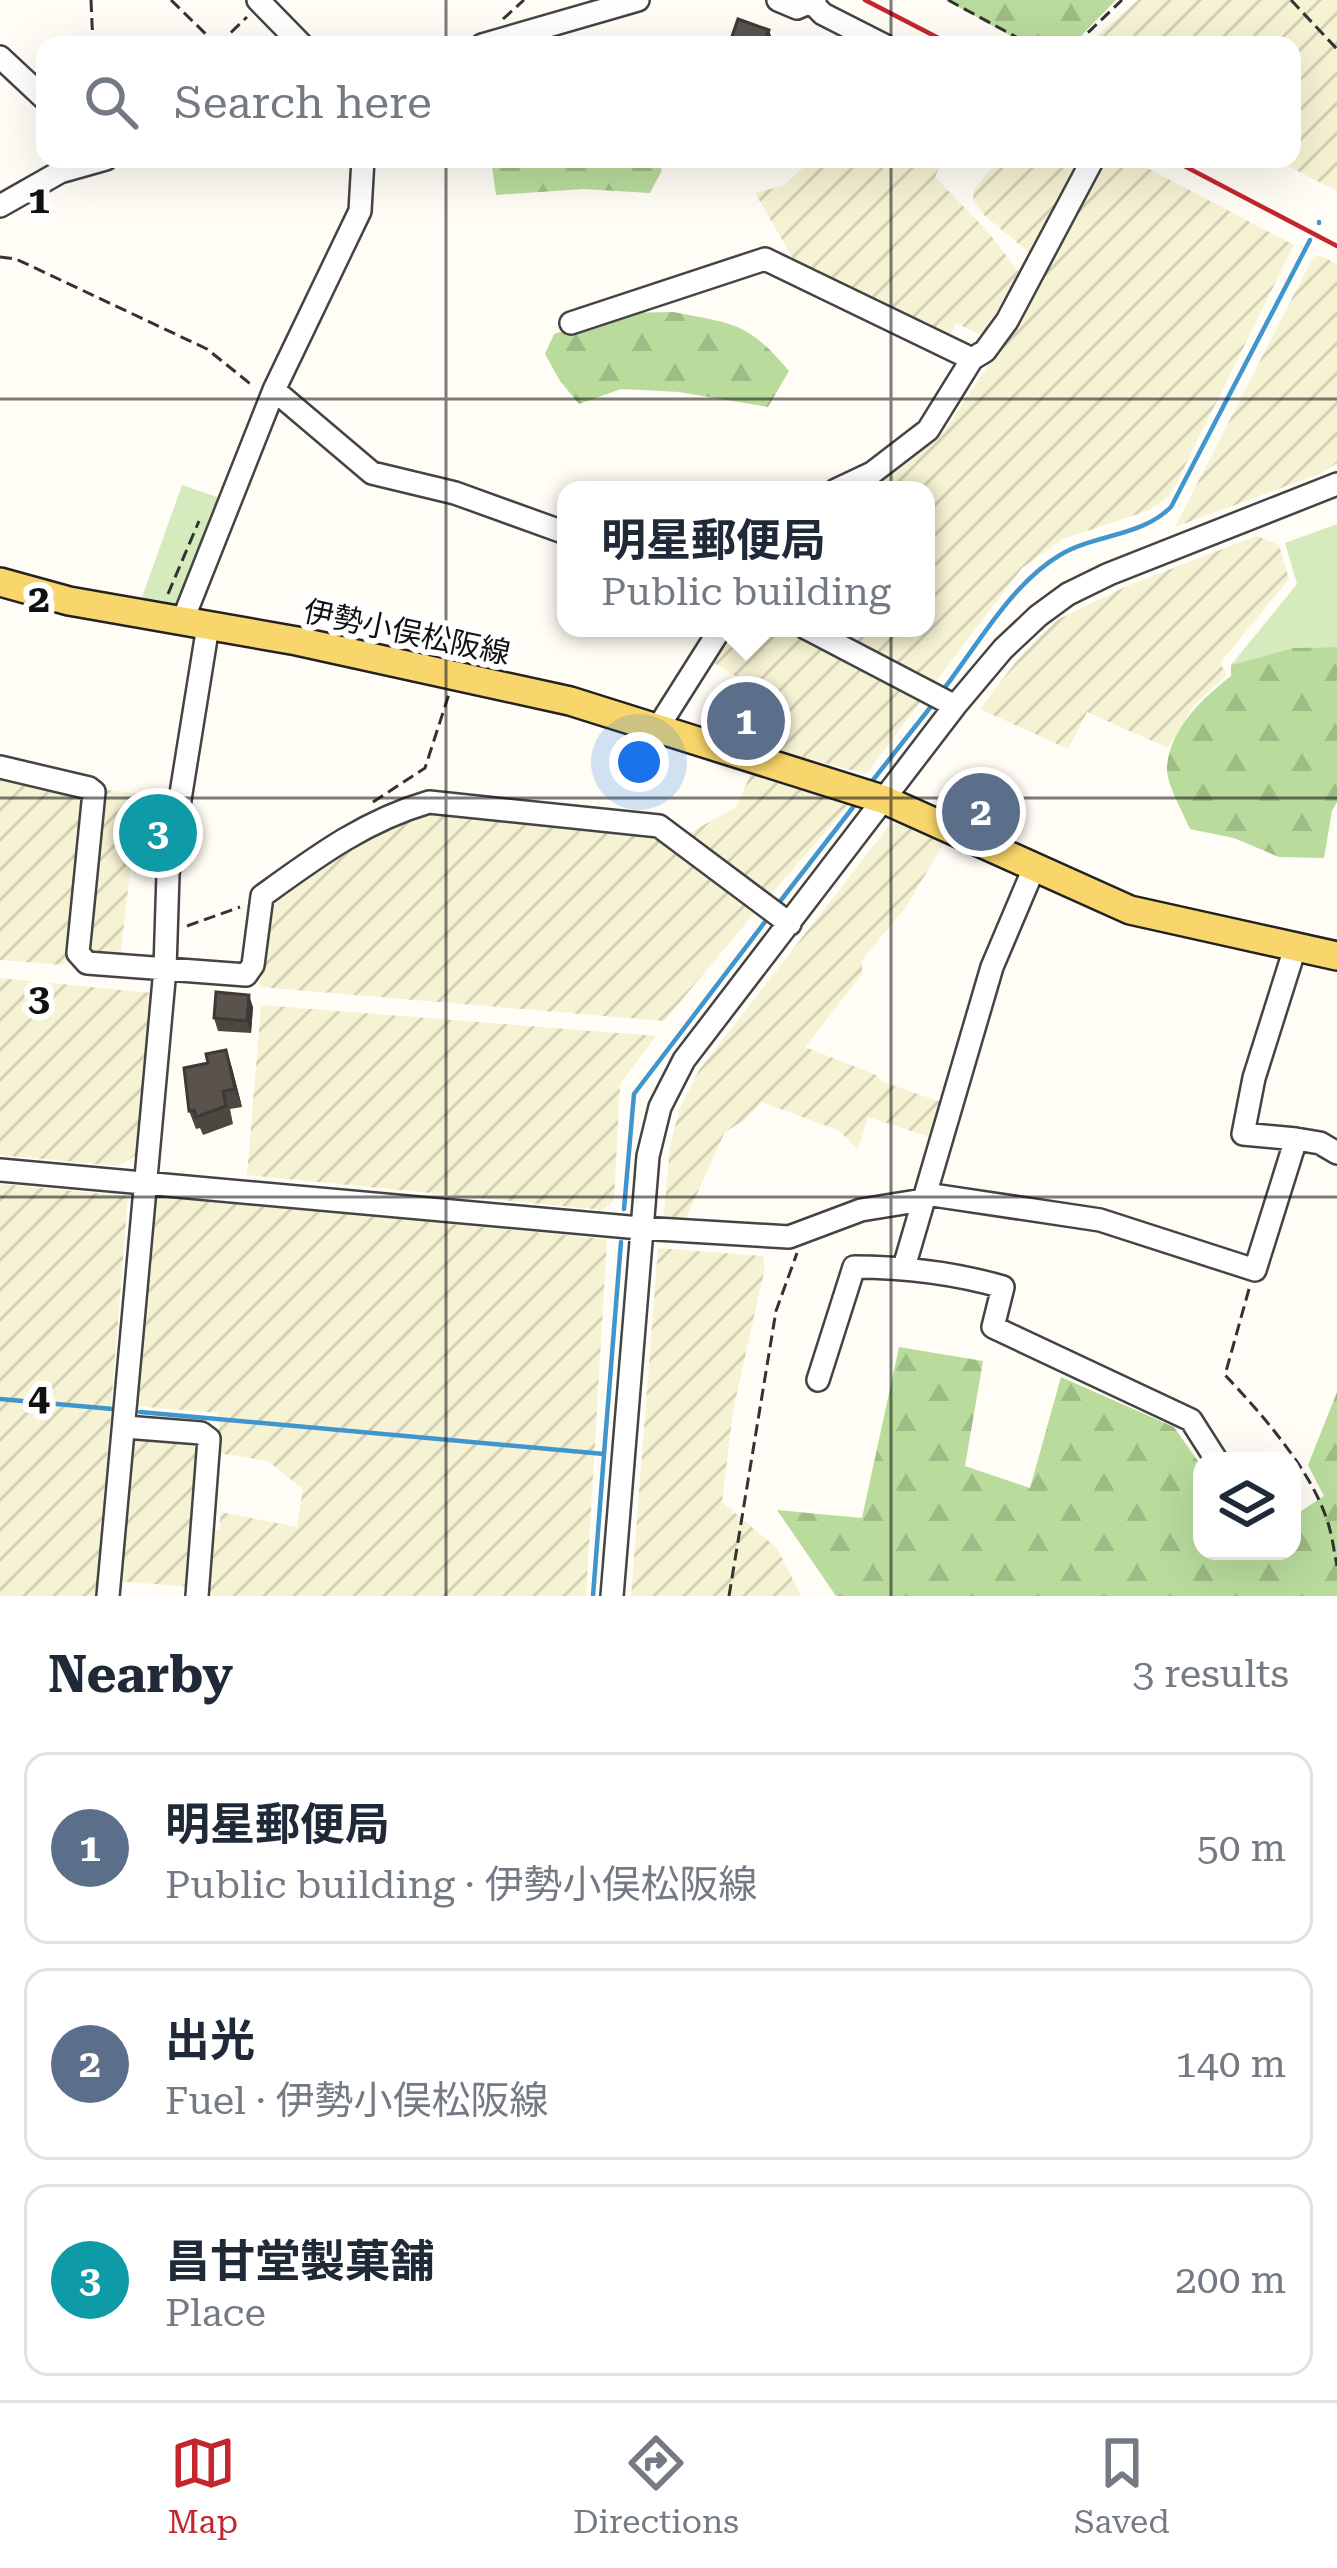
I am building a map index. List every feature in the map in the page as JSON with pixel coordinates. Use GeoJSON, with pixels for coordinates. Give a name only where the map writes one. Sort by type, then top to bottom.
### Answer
{"type":"FeatureCollection","features":[{"type":"Feature","properties":{"kind":"main road","name":"伊勢小俣松阪線"},"geometry":{"type":"LineString","coordinates":[[0,582],[570,700],[885,800],[1130,910],[1337,956]]}},
{"type":"Feature","properties":{"kind":"street"},"geometry":{"type":"LineString","coordinates":[[513,36],[638,0]]}},
{"type":"Feature","properties":{"kind":"street"},"geometry":{"type":"LineString","coordinates":[[778,0],[797,8],[814,2],[823,14],[866,36]]}},
{"type":"Feature","properties":{"kind":"street"},"geometry":{"type":"LineString","coordinates":[[260,2],[293,36]]}},
{"type":"Feature","properties":{"kind":"street"},"geometry":{"type":"LineString","coordinates":[[0,56],[36,90]]}},
{"type":"Feature","properties":{"kind":"street"},"geometry":{"type":"LineString","coordinates":[[0,206],[59,168]]}},
{"type":"Feature","properties":{"kind":"street"},"geometry":{"type":"LineString","coordinates":[[108,1596],[165,969],[183,622],[272,394],[360,212],[362,168]]}},
{"type":"Feature","properties":{"kind":"street"},"geometry":{"type":"LineString","coordinates":[[855,481],[928,430],[972,359],[1007,322],[1088,168]]}},
{"type":"Feature","properties":{"kind":"street"},"geometry":{"type":"LineString","coordinates":[[571,323],[765,259],[972,359]]}},
{"type":"Feature","properties":{"kind":"street"},"geometry":{"type":"LineString","coordinates":[[272,394],[372,473],[455,493],[557,530]]}},
{"type":"Feature","properties":{"kind":"street"},"geometry":{"type":"LineString","coordinates":[[611,1596],[640,1228],[653,1128],[671,1083],[779,915],[885,800],[944,700],[1068,595],[1108,574],[1337,484]]}},
{"type":"Feature","properties":{"kind":"street"},"geometry":{"type":"LineString","coordinates":[[657,728],[715,637]]}},
{"type":"Feature","properties":{"kind":"street"},"geometry":{"type":"LineString","coordinates":[[823,637],[944,700]]}},
{"type":"Feature","properties":{"kind":"street"},"geometry":{"type":"LineString","coordinates":[[0,767],[94,792],[79,952],[87,963],[246,975],[253,965],[262,896],[343,837],[429,802],[648,824],[666,830],[779,915]]}},
{"type":"Feature","properties":{"kind":"street"},"geometry":{"type":"LineString","coordinates":[[904,1267],[992,968],[1034,868]]}},
{"type":"Feature","properties":{"kind":"street"},"geometry":{"type":"LineString","coordinates":[[1295,948],[1254,1078],[1243,1134],[1320,1143],[1337,1153]]}},
{"type":"Feature","properties":{"kind":"street"},"geometry":{"type":"LineString","coordinates":[[0,1170],[640,1228],[803,1234],[861,1210],[925,1197],[1100,1220],[1256,1270],[1296,1139]]}},
{"type":"Feature","properties":{"kind":"street"},"geometry":{"type":"LineString","coordinates":[[818,1380],[854,1267],[904,1267],[1003,1287],[993,1327],[1192,1420],[1212,1452]]}},
{"type":"Feature","properties":{"kind":"street"},"geometry":{"type":"LineString","coordinates":[[125,1427],[201,1433],[209,1439],[197,1596]]}},
{"type":"Feature","properties":{"kind":"path"},"geometry":{"type":"LineString","coordinates":[[91,0],[93,36]]}},
{"type":"Feature","properties":{"kind":"path"},"geometry":{"type":"LineString","coordinates":[[172,0],[208,36]]}},
{"type":"Feature","properties":{"kind":"path"},"geometry":{"type":"LineString","coordinates":[[947,0],[1014,36]]}},
{"type":"Feature","properties":{"kind":"path"},"geometry":{"type":"LineString","coordinates":[[1085,36],[1122,0]]}},
{"type":"Feature","properties":{"kind":"path"},"geometry":{"type":"LineString","coordinates":[[1292,0],[1337,49]]}},
{"type":"Feature","properties":{"kind":"path"},"geometry":{"type":"LineString","coordinates":[[226,36],[260,2]]}},
{"type":"Feature","properties":{"kind":"path"},"geometry":{"type":"LineString","coordinates":[[0,257],[16,260],[207,349],[272,394]]}},
{"type":"Feature","properties":{"kind":"path"},"geometry":{"type":"LineString","coordinates":[[183,622],[196,522],[221,521]]}},
{"type":"Feature","properties":{"kind":"path"},"geometry":{"type":"LineString","coordinates":[[343,837],[347,824],[374,801],[425,768],[454,675]]}},
{"type":"Feature","properties":{"kind":"path"},"geometry":{"type":"LineString","coordinates":[[167,931],[262,896]]}},
{"type":"Feature","properties":{"kind":"path"},"geometry":{"type":"LineString","coordinates":[[728,1596],[776,1311],[803,1234]]}},
{"type":"Feature","properties":{"kind":"path"},"geometry":{"type":"LineString","coordinates":[[1256,1270],[1225,1375],[1292,1451],[1327,1518],[1337,1566]]}},
{"type":"Feature","properties":{"kind":"shaded area"},"geometry":{"type":"Polygon","coordinates":[[[1138,0],[1337,0],[1337,191],[1292,168],[1301,168],[1301,36],[1096,36],[1138,0]]]}},
{"type":"Feature","properties":{"kind":"shaded area"},"geometry":{"type":"Polygon","coordinates":[[[803,168],[939,168],[935,177],[1018,271],[985,337],[956,323],[950,337],[795,262],[755,193],[783,186],[803,168]]]}},
{"type":"Feature","properties":{"kind":"shaded area"},"geometry":{"type":"Polygon","coordinates":[[[992,168],[1147,168],[1294,245],[1171,494],[1150,510],[1063,539],[1022,568],[866,774],[775,750],[789,708],[704,657],[719,637],[935,637],[935,481],[875,481],[946,429],[1046,278],[1025,249],[985,216],[973,199],[974,190],[992,168]]]}},
{"type":"Feature","properties":{"kind":"shaded area"},"geometry":{"type":"Polygon","coordinates":[[[1313,257],[1337,264],[1337,463],[1322,473],[1175,527],[1313,257]]]}},
{"type":"Feature","properties":{"kind":"shaded area"},"geometry":{"type":"Polygon","coordinates":[[[1256,536],[1279,545],[1289,579],[1220,663],[1227,675],[1194,705],[1168,748],[1087,712],[1068,749],[980,709],[1021,655],[1055,621],[1127,586],[1256,536]]]}},
{"type":"Feature","properties":{"kind":"shaded area"},"geometry":{"type":"Polygon","coordinates":[[[0,771],[82,791],[87,800],[69,958],[63,965],[0,960],[0,771]]]}},
{"type":"Feature","properties":{"kind":"shaded area"},"geometry":{"type":"Polygon","coordinates":[[[752,771],[851,802],[768,898],[686,835],[736,807],[752,771]]]}},
{"type":"Feature","properties":{"kind":"shaded area"},"geometry":{"type":"Polygon","coordinates":[[[102,789],[139,794],[120,959],[91,957],[84,950],[102,789]]]}},
{"type":"Feature","properties":{"kind":"shaded area"},"geometry":{"type":"Polygon","coordinates":[[[434,810],[656,834],[757,910],[664,1021],[260,987],[266,906],[345,845],[434,810]]]}},
{"type":"Feature","properties":{"kind":"shaded area"},"geometry":{"type":"Polygon","coordinates":[[[898,822],[944,843],[906,907],[862,960],[862,974],[805,1047],[947,1104],[936,1139],[868,1117],[858,1149],[838,1130],[761,1102],[725,1132],[686,1218],[664,1216],[670,1146],[680,1108],[699,1070],[888,827],[898,822]]]}},
{"type":"Feature","properties":{"kind":"shaded area"},"geometry":{"type":"Polygon","coordinates":[[[0,978],[152,993],[137,1154],[119,1166],[0,1155],[0,978]]]}},
{"type":"Feature","properties":{"kind":"shaded area"},"geometry":{"type":"Polygon","coordinates":[[[261,1005],[656,1036],[620,1084],[614,1200],[603,1210],[247,1175],[261,1005]]]}},
{"type":"Feature","properties":{"kind":"shaded area"},"geometry":{"type":"Polygon","coordinates":[[[0,1184],[128,1196],[96,1596],[0,1596],[0,1184]]]}},
{"type":"Feature","properties":{"kind":"shaded area"},"geometry":{"type":"Polygon","coordinates":[[[159,1196],[607,1239],[586,1596],[204,1596],[210,1530],[219,1530],[221,1512],[297,1527],[303,1489],[268,1461],[218,1453],[219,1413],[134,1406],[152,1201],[159,1196]]]}},
{"type":"Feature","properties":{"kind":"shaded area"},"geometry":{"type":"Polygon","coordinates":[[[658,1248],[763,1256],[765,1268],[733,1410],[722,1502],[777,1548],[801,1596],[631,1596],[658,1248]]]}},
{"type":"Feature","properties":{"kind":"shaded area"},"geometry":{"type":"Polygon","coordinates":[[[133,1435],[193,1441],[198,1446],[191,1587],[117,1581],[133,1435]]]}},
{"type":"Feature","properties":{"kind":"green space"},"geometry":{"type":"Polygon","coordinates":[[[946,0],[1116,0],[1081,36],[1011,36],[946,0]]]}},
{"type":"Feature","properties":{"kind":"green space"},"geometry":{"type":"Polygon","coordinates":[[[492,168],[662,168],[650,193],[583,189],[496,195],[492,168]]]}},
{"type":"Feature","properties":{"kind":"green space"},"geometry":{"type":"Polygon","coordinates":[[[674,312],[739,328],[775,355],[789,371],[768,407],[679,392],[621,389],[579,404],[545,354],[554,334],[620,313],[674,312]]]}},
{"type":"Feature","properties":{"kind":"green space"},"geometry":{"type":"Polygon","coordinates":[[[182,485],[223,499],[179,612],[140,603],[182,485]]]}},
{"type":"Feature","properties":{"kind":"green space"},"geometry":{"type":"Polygon","coordinates":[[[1337,524],[1337,647],[1293,648],[1231,665],[1297,584],[1285,543],[1337,524]]]}},
{"type":"Feature","properties":{"kind":"green space"},"geometry":{"type":"Polygon","coordinates":[[[1337,647],[1337,802],[1324,858],[1279,857],[1234,838],[1190,829],[1167,767],[1174,739],[1190,715],[1231,676],[1231,665],[1293,648],[1337,647]]]}},
{"type":"Feature","properties":{"kind":"green space"},"geometry":{"type":"Polygon","coordinates":[[[899,1347],[983,1361],[965,1466],[1030,1488],[1061,1377],[1174,1427],[1193,1454],[1193,1560],[1301,1560],[1301,1511],[1324,1496],[1308,1465],[1337,1392],[1337,1596],[836,1596],[777,1510],[862,1518],[899,1347]]]}},
{"type":"Feature","properties":{"kind":"building"},"geometry":{"type":"Polygon","coordinates":[[[738,19],[769,30],[767,36],[732,36],[738,19]]]}},
{"type":"Feature","properties":{"kind":"building"},"geometry":{"type":"Polygon","coordinates":[[[732,686],[763,696],[751,731],[721,721],[732,686]]]}},
{"type":"Feature","properties":{"kind":"building"},"geometry":{"type":"Polygon","coordinates":[[[142,805],[169,809],[165,837],[138,833],[142,805]]]}},
{"type":"Feature","properties":{"kind":"building"},"geometry":{"type":"Polygon","coordinates":[[[216,992],[249,995],[247,1021],[214,1018],[216,992]]]}},
{"type":"Feature","properties":{"kind":"building"},"geometry":{"type":"Polygon","coordinates":[[[226,1050],[235,1089],[223,1091],[226,1106],[196,1117],[194,1110],[189,1111],[184,1068],[208,1063],[206,1054],[226,1050]]]}},
{"type":"Feature","properties":{"kind":"waterway"},"geometry":{"type":"LineString","coordinates":[[943,690],[1010,599],[1042,567],[1074,548],[1146,524],[1171,507],[1310,240]]}},
{"type":"Feature","properties":{"kind":"waterway"},"geometry":{"type":"LineString","coordinates":[[873,780],[933,704]]}},
{"type":"Feature","properties":{"kind":"waterway"},"geometry":{"type":"LineString","coordinates":[[778,904],[854,806]]}},
{"type":"Feature","properties":{"kind":"waterway"},"geometry":{"type":"LineString","coordinates":[[624,1209],[634,1094],[768,918]]}},
{"type":"Feature","properties":{"kind":"waterway"},"geometry":{"type":"LineString","coordinates":[[140,1412],[604,1454],[621,1242]]}},
{"type":"Feature","properties":{"kind":"waterway"},"geometry":{"type":"LineString","coordinates":[[0,1399],[113,1409]]}},
{"type":"Feature","properties":{"kind":"waterway"},"geometry":{"type":"LineString","coordinates":[[593,1596],[604,1454]]}},
{"type":"Feature","properties":{"kind":"railway"},"geometry":{"type":"LineString","coordinates":[[865,0],[935,36]]}},
{"type":"Feature","properties":{"kind":"railway"},"geometry":{"type":"LineString","coordinates":[[1188,168],[1337,246]]}},
{"type":"Feature","properties":{"kind":"place","name":"明星郵便局"},"geometry":{"type":"Point","coordinates":[746,721]}},
{"type":"Feature","properties":{"kind":"place","name":"出光"},"geometry":{"type":"Point","coordinates":[981,812]}},
{"type":"Feature","properties":{"kind":"place","name":"昌甘堂製菓舗"},"geometry":{"type":"Point","coordinates":[158,833]}}]}
